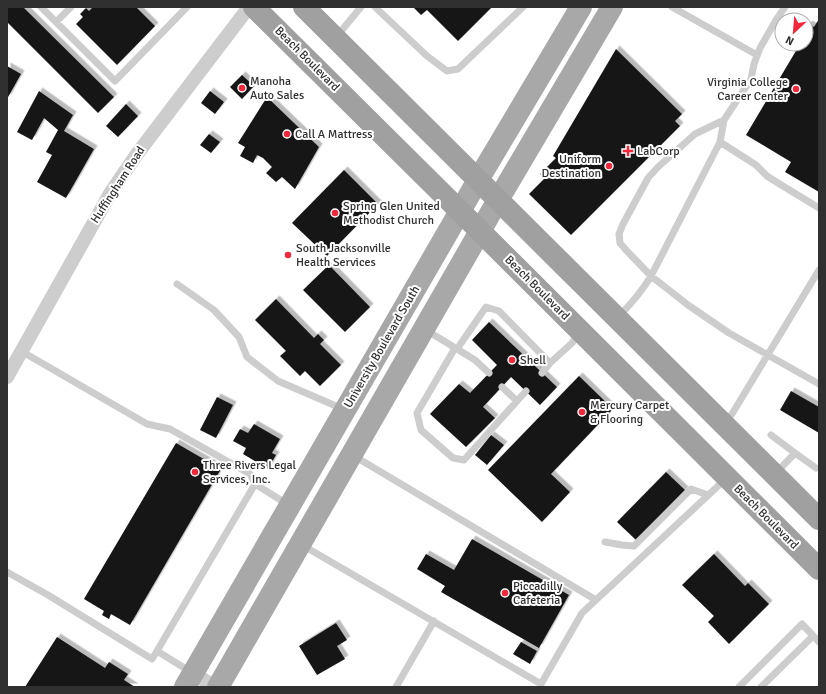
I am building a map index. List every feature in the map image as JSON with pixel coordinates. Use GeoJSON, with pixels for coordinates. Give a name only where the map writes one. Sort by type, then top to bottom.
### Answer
{"type":"FeatureCollection","features":[{"type":"Feature","properties":{"kind":"highway","name":"Beach Boulevard"},"geometry":{"type":"LineString","coordinates":[[254,7],[819,569]]}},
{"type":"Feature","properties":{"kind":"highway"},"geometry":{"type":"LineString","coordinates":[[304,7],[775,475],[814,511]]}},
{"type":"Feature","properties":{"kind":"main road","name":"University Boulevard South"},"geometry":{"type":"LineString","coordinates":[[189,680],[478,180],[581,7]]}},
{"type":"Feature","properties":{"kind":"main road"},"geometry":{"type":"LineString","coordinates":[[218,687],[480,231],[612,7]]}},
{"type":"Feature","properties":{"kind":"street","name":"Huffingham Road"},"geometry":{"type":"LineString","coordinates":[[7,377],[111,192],[137,154],[249,7]]}},
{"type":"Feature","properties":{"kind":"street"},"geometry":{"type":"LineString","coordinates":[[189,680],[215,687]]}},
{"type":"Feature","properties":{"kind":"lane"},"geometry":{"type":"LineString","coordinates":[[41,7],[115,81],[187,7]]}},
{"type":"Feature","properties":{"kind":"lane"},"geometry":{"type":"LineString","coordinates":[[56,22],[71,7]]}},
{"type":"Feature","properties":{"kind":"lane"},"geometry":{"type":"LineString","coordinates":[[335,38],[361,7]]}},
{"type":"Feature","properties":{"kind":"lane"},"geometry":{"type":"LineString","coordinates":[[376,7],[427,56],[447,71],[458,69],[523,7]]}},
{"type":"Feature","properties":{"kind":"lane"},"geometry":{"type":"LineString","coordinates":[[672,7],[757,55]]}},
{"type":"Feature","properties":{"kind":"lane"},"geometry":{"type":"LineString","coordinates":[[617,318],[645,286],[651,276],[720,142],[724,120],[751,79],[754,64],[763,42],[785,7]]}},
{"type":"Feature","properties":{"kind":"lane"},"geometry":{"type":"LineString","coordinates":[[724,120],[695,134],[648,178],[622,224],[619,234],[620,243],[651,276],[688,305],[729,333],[819,384]]}},
{"type":"Feature","properties":{"kind":"lane"},"geometry":{"type":"LineString","coordinates":[[720,142],[756,165],[767,176],[819,208]]}},
{"type":"Feature","properties":{"kind":"lane"},"geometry":{"type":"LineString","coordinates":[[724,423],[732,414],[819,270]]}},
{"type":"Feature","properties":{"kind":"lane"},"geometry":{"type":"LineString","coordinates":[[177,284],[214,310],[239,336],[247,357],[278,381],[345,410]]}},
{"type":"Feature","properties":{"kind":"lane"},"geometry":{"type":"LineString","coordinates":[[526,391],[464,460],[453,458],[422,430],[417,413],[456,349],[486,307],[499,311],[550,363]]}},
{"type":"Feature","properties":{"kind":"lane"},"geometry":{"type":"LineString","coordinates":[[424,329],[474,360],[489,374]]}},
{"type":"Feature","properties":{"kind":"lane"},"geometry":{"type":"LineString","coordinates":[[542,373],[550,363],[572,343],[580,331]]}},
{"type":"Feature","properties":{"kind":"lane"},"geometry":{"type":"LineString","coordinates":[[21,351],[147,424],[170,429],[250,474],[255,484],[290,506]]}},
{"type":"Feature","properties":{"kind":"lane"},"geometry":{"type":"LineString","coordinates":[[502,387],[517,401]]}},
{"type":"Feature","properties":{"kind":"lane"},"geometry":{"type":"LineString","coordinates":[[771,435],[816,468]]}},
{"type":"Feature","properties":{"kind":"lane"},"geometry":{"type":"LineString","coordinates":[[775,475],[795,453]]}},
{"type":"Feature","properties":{"kind":"lane"},"geometry":{"type":"LineString","coordinates":[[352,455],[596,600]]}},
{"type":"Feature","properties":{"kind":"lane"},"geometry":{"type":"LineString","coordinates":[[300,544],[541,684],[582,613],[726,477]]}},
{"type":"Feature","properties":{"kind":"lane"},"geometry":{"type":"LineString","coordinates":[[7,572],[152,659],[255,484]]}},
{"type":"Feature","properties":{"kind":"lane"},"geometry":{"type":"LineString","coordinates":[[605,542],[634,546],[691,489],[708,495]]}},
{"type":"Feature","properties":{"kind":"lane"},"geometry":{"type":"LineString","coordinates":[[396,687],[434,622]]}},
{"type":"Feature","properties":{"kind":"lane"},"geometry":{"type":"LineString","coordinates":[[739,687],[802,624],[819,642]]}},
{"type":"Feature","properties":{"kind":"lane"},"geometry":{"type":"LineString","coordinates":[[761,687],[813,636]]}},
{"type":"Feature","properties":{"kind":"lane"},"geometry":{"type":"LineString","coordinates":[[156,651],[189,680]]}},
{"type":"Feature","properties":{"kind":"building"},"geometry":{"type":"Polygon","coordinates":[[[7,7],[23,7],[114,97],[98,113],[7,22],[7,7]]]}},
{"type":"Feature","properties":{"kind":"building"},"geometry":{"type":"Polygon","coordinates":[[[93,7],[136,7],[155,26],[117,65],[76,24],[83,17],[80,14],[86,8],[89,11],[93,7]]]}},
{"type":"Feature","properties":{"kind":"building"},"geometry":{"type":"Polygon","coordinates":[[[413,7],[492,7],[458,41],[427,10],[421,15],[413,7]]]}},
{"type":"Feature","properties":{"kind":"building","name":"Virginia College Career Center"},"geometry":{"type":"Polygon","coordinates":[[[819,19],[819,192],[785,172],[791,162],[746,135],[795,52],[814,52],[814,27],[819,19]]]}},
{"type":"Feature","properties":{"kind":"building"},"geometry":{"type":"Polygon","coordinates":[[[616,49],[682,114],[675,121],[680,126],[571,235],[529,194],[544,179],[540,174],[556,158],[553,156],[616,49]]]}},
{"type":"Feature","properties":{"kind":"building"},"geometry":{"type":"Polygon","coordinates":[[[7,66],[21,74],[7,99],[7,66]]]}},
{"type":"Feature","properties":{"kind":"building"},"geometry":{"type":"Polygon","coordinates":[[[242,75],[254,86],[242,99],[230,87],[242,75]]]}},
{"type":"Feature","properties":{"kind":"building"},"geometry":{"type":"Polygon","coordinates":[[[39,91],[73,115],[64,131],[94,149],[66,198],[37,182],[52,155],[46,152],[58,130],[44,118],[32,140],[17,132],[39,91]]]}},
{"type":"Feature","properties":{"kind":"building"},"geometry":{"type":"Polygon","coordinates":[[[210,91],[224,102],[215,114],[201,103],[210,91]]]}},
{"type":"Feature","properties":{"kind":"building"},"geometry":{"type":"Polygon","coordinates":[[[267,97],[319,147],[295,189],[282,177],[276,182],[266,173],[272,167],[263,158],[257,155],[253,163],[240,156],[245,147],[238,143],[267,97]]]}},
{"type":"Feature","properties":{"kind":"building"},"geometry":{"type":"Polygon","coordinates":[[[126,104],[138,116],[118,137],[106,126],[126,104]]]}},
{"type":"Feature","properties":{"kind":"building"},"geometry":{"type":"Polygon","coordinates":[[[209,134],[220,142],[211,153],[200,145],[209,134]]]}},
{"type":"Feature","properties":{"kind":"building","name":"Spring Glen United Methodist Church"},"geometry":{"type":"Polygon","coordinates":[[[344,170],[378,204],[327,256],[292,223],[344,170]]]}},
{"type":"Feature","properties":{"kind":"building"},"geometry":{"type":"Polygon","coordinates":[[[329,265],[370,307],[345,332],[303,290],[329,265]]]}},
{"type":"Feature","properties":{"kind":"building"},"geometry":{"type":"Polygon","coordinates":[[[276,299],[314,338],[318,334],[324,340],[320,344],[341,365],[320,386],[305,371],[300,376],[280,356],[286,351],[255,320],[276,299]]]}},
{"type":"Feature","properties":{"kind":"building"},"geometry":{"type":"Polygon","coordinates":[[[489,322],[557,387],[540,405],[511,377],[483,407],[495,418],[466,447],[430,414],[459,384],[470,393],[497,365],[472,340],[489,322]]]}},
{"type":"Feature","properties":{"kind":"building"},"geometry":{"type":"Polygon","coordinates":[[[579,376],[613,409],[551,474],[570,492],[542,522],[488,470],[579,376]]]}},
{"type":"Feature","properties":{"kind":"building"},"geometry":{"type":"Polygon","coordinates":[[[791,391],[819,407],[819,433],[780,410],[791,391]]]}},
{"type":"Feature","properties":{"kind":"building"},"geometry":{"type":"Polygon","coordinates":[[[217,397],[233,405],[216,438],[200,430],[217,397]]]}},
{"type":"Feature","properties":{"kind":"building"},"geometry":{"type":"Polygon","coordinates":[[[254,424],[280,439],[272,453],[276,455],[268,469],[243,454],[246,448],[233,441],[240,429],[248,433],[254,424]]]}},
{"type":"Feature","properties":{"kind":"building"},"geometry":{"type":"Polygon","coordinates":[[[491,435],[504,445],[487,465],[475,455],[491,435]]]}},
{"type":"Feature","properties":{"kind":"building"},"geometry":{"type":"Polygon","coordinates":[[[176,443],[221,469],[130,625],[111,614],[109,619],[102,615],[104,611],[84,599],[176,443]]]}},
{"type":"Feature","properties":{"kind":"building"},"geometry":{"type":"Polygon","coordinates":[[[666,472],[685,490],[636,540],[617,522],[666,472]]]}},
{"type":"Feature","properties":{"kind":"building","name":"Piccadilly Cafeteria"},"geometry":{"type":"Polygon","coordinates":[[[472,539],[569,595],[539,648],[441,592],[445,586],[417,569],[426,554],[454,570],[472,539]]]}},
{"type":"Feature","properties":{"kind":"building"},"geometry":{"type":"Polygon","coordinates":[[[714,554],[745,586],[748,583],[769,604],[729,644],[708,622],[714,616],[682,585],[714,554]]]}},
{"type":"Feature","properties":{"kind":"building"},"geometry":{"type":"Polygon","coordinates":[[[336,623],[347,640],[337,646],[345,659],[317,675],[299,646],[336,623]]]}},
{"type":"Feature","properties":{"kind":"building"},"geometry":{"type":"Polygon","coordinates":[[[57,637],[105,668],[109,662],[128,674],[124,680],[135,687],[25,687],[57,637]]]}},
{"type":"Feature","properties":{"kind":"building"},"geometry":{"type":"Polygon","coordinates":[[[521,642],[537,651],[530,664],[513,654],[521,642]]]}},
{"type":"Feature","properties":{"kind":"place","name":"Manoha Auto Sales"},"geometry":{"type":"Point","coordinates":[242,88]}},
{"type":"Feature","properties":{"kind":"place","name":"Virginia College Career Center"},"geometry":{"type":"Point","coordinates":[796,89]}},
{"type":"Feature","properties":{"kind":"place","name":"Call A Mattress"},"geometry":{"type":"Point","coordinates":[287,134]}},
{"type":"Feature","properties":{"kind":"place","name":"LabCorp"},"geometry":{"type":"Point","coordinates":[628,151]}},
{"type":"Feature","properties":{"kind":"place","name":"Uniform Destination"},"geometry":{"type":"Point","coordinates":[609,166]}},
{"type":"Feature","properties":{"kind":"place","name":"Spring Glen United Methodist Church"},"geometry":{"type":"Point","coordinates":[335,213]}},
{"type":"Feature","properties":{"kind":"place","name":"South Jacksonville Health Services"},"geometry":{"type":"Point","coordinates":[288,255]}},
{"type":"Feature","properties":{"kind":"place","name":"Shell"},"geometry":{"type":"Point","coordinates":[512,360]}},
{"type":"Feature","properties":{"kind":"place","name":"Mercury Carpet & Flooring"},"geometry":{"type":"Point","coordinates":[582,412]}},
{"type":"Feature","properties":{"kind":"place","name":"Three Rivers Legal Services, Inc."},"geometry":{"type":"Point","coordinates":[195,472]}},
{"type":"Feature","properties":{"kind":"place","name":"Piccadilly Cafeteria"},"geometry":{"type":"Point","coordinates":[505,593]}}]}
